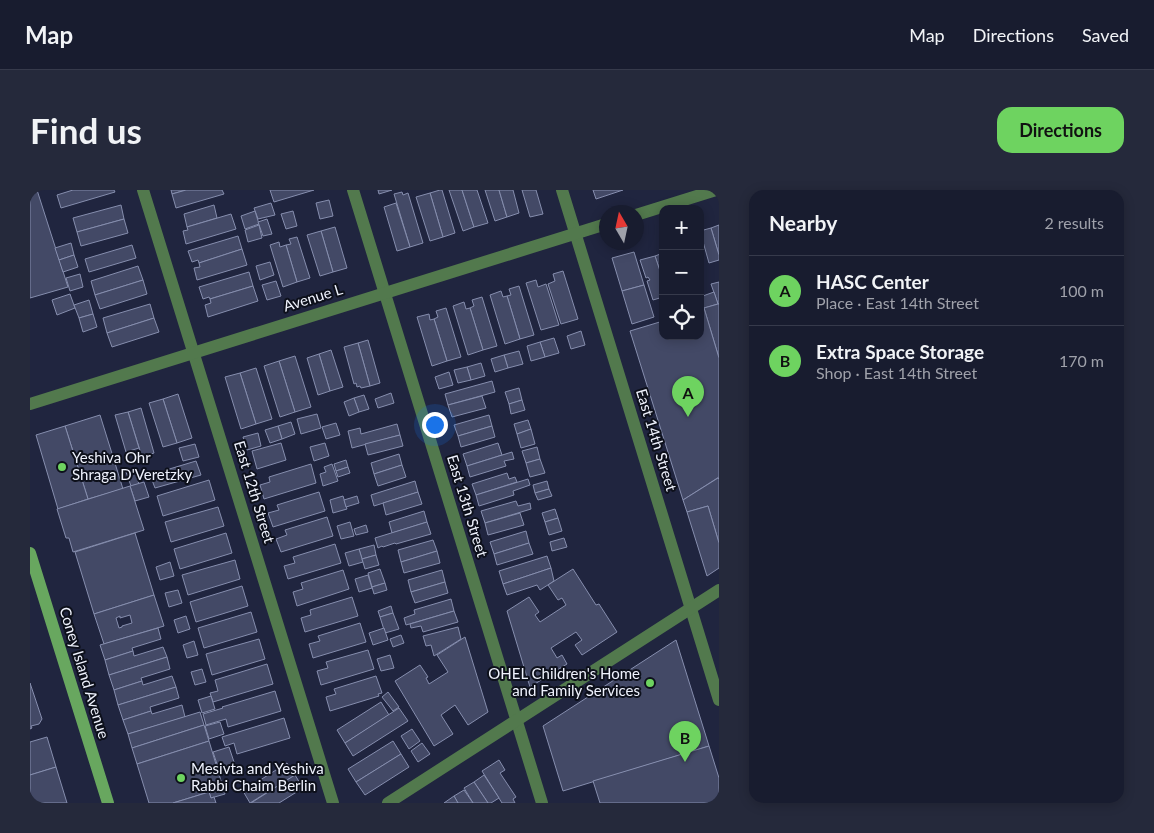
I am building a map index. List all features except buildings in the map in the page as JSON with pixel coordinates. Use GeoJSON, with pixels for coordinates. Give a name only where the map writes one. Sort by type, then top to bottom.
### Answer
{"type":"FeatureCollection","features":[{"type":"Feature","properties":{"kind":"main road","name":"Coney Island Avenue"},"geometry":{"type":"LineString","coordinates":[[30,552],[108,803]]}},
{"type":"Feature","properties":{"kind":"street","name":"East 12th Street"},"geometry":{"type":"LineString","coordinates":[[143,190],[333,803]]}},
{"type":"Feature","properties":{"kind":"street","name":"East 13th Street"},"geometry":{"type":"LineString","coordinates":[[353,190],[542,803]]}},
{"type":"Feature","properties":{"kind":"street","name":"East 14th Street"},"geometry":{"type":"LineString","coordinates":[[562,190],[719,700]]}},
{"type":"Feature","properties":{"kind":"street"},"geometry":{"type":"LineString","coordinates":[[644,212],[716,190]]}},
{"type":"Feature","properties":{"kind":"street","name":"Avenue L"},"geometry":{"type":"LineString","coordinates":[[30,404],[599,226]]}},
{"type":"Feature","properties":{"kind":"street"},"geometry":{"type":"LineString","coordinates":[[388,803],[719,590]]}},
{"type":"Feature","properties":{"kind":"place","name":"HASC Center"},"geometry":{"type":"Point","coordinates":[688,417]}},
{"type":"Feature","properties":{"kind":"place","name":"Yeshiva Ohr Shraga D'Veretzky"},"geometry":{"type":"Point","coordinates":[62,467]}},
{"type":"Feature","properties":{"kind":"place","name":"OHEL Children's Home and Family Services"},"geometry":{"type":"Point","coordinates":[650,683]}},
{"type":"Feature","properties":{"kind":"place","name":"Extra Space Storage"},"geometry":{"type":"Point","coordinates":[685,762]}},
{"type":"Feature","properties":{"kind":"place","name":"Mesivta and Yeshiva Rabbi Chaim Berlin"},"geometry":{"type":"Point","coordinates":[181,778]}}]}
